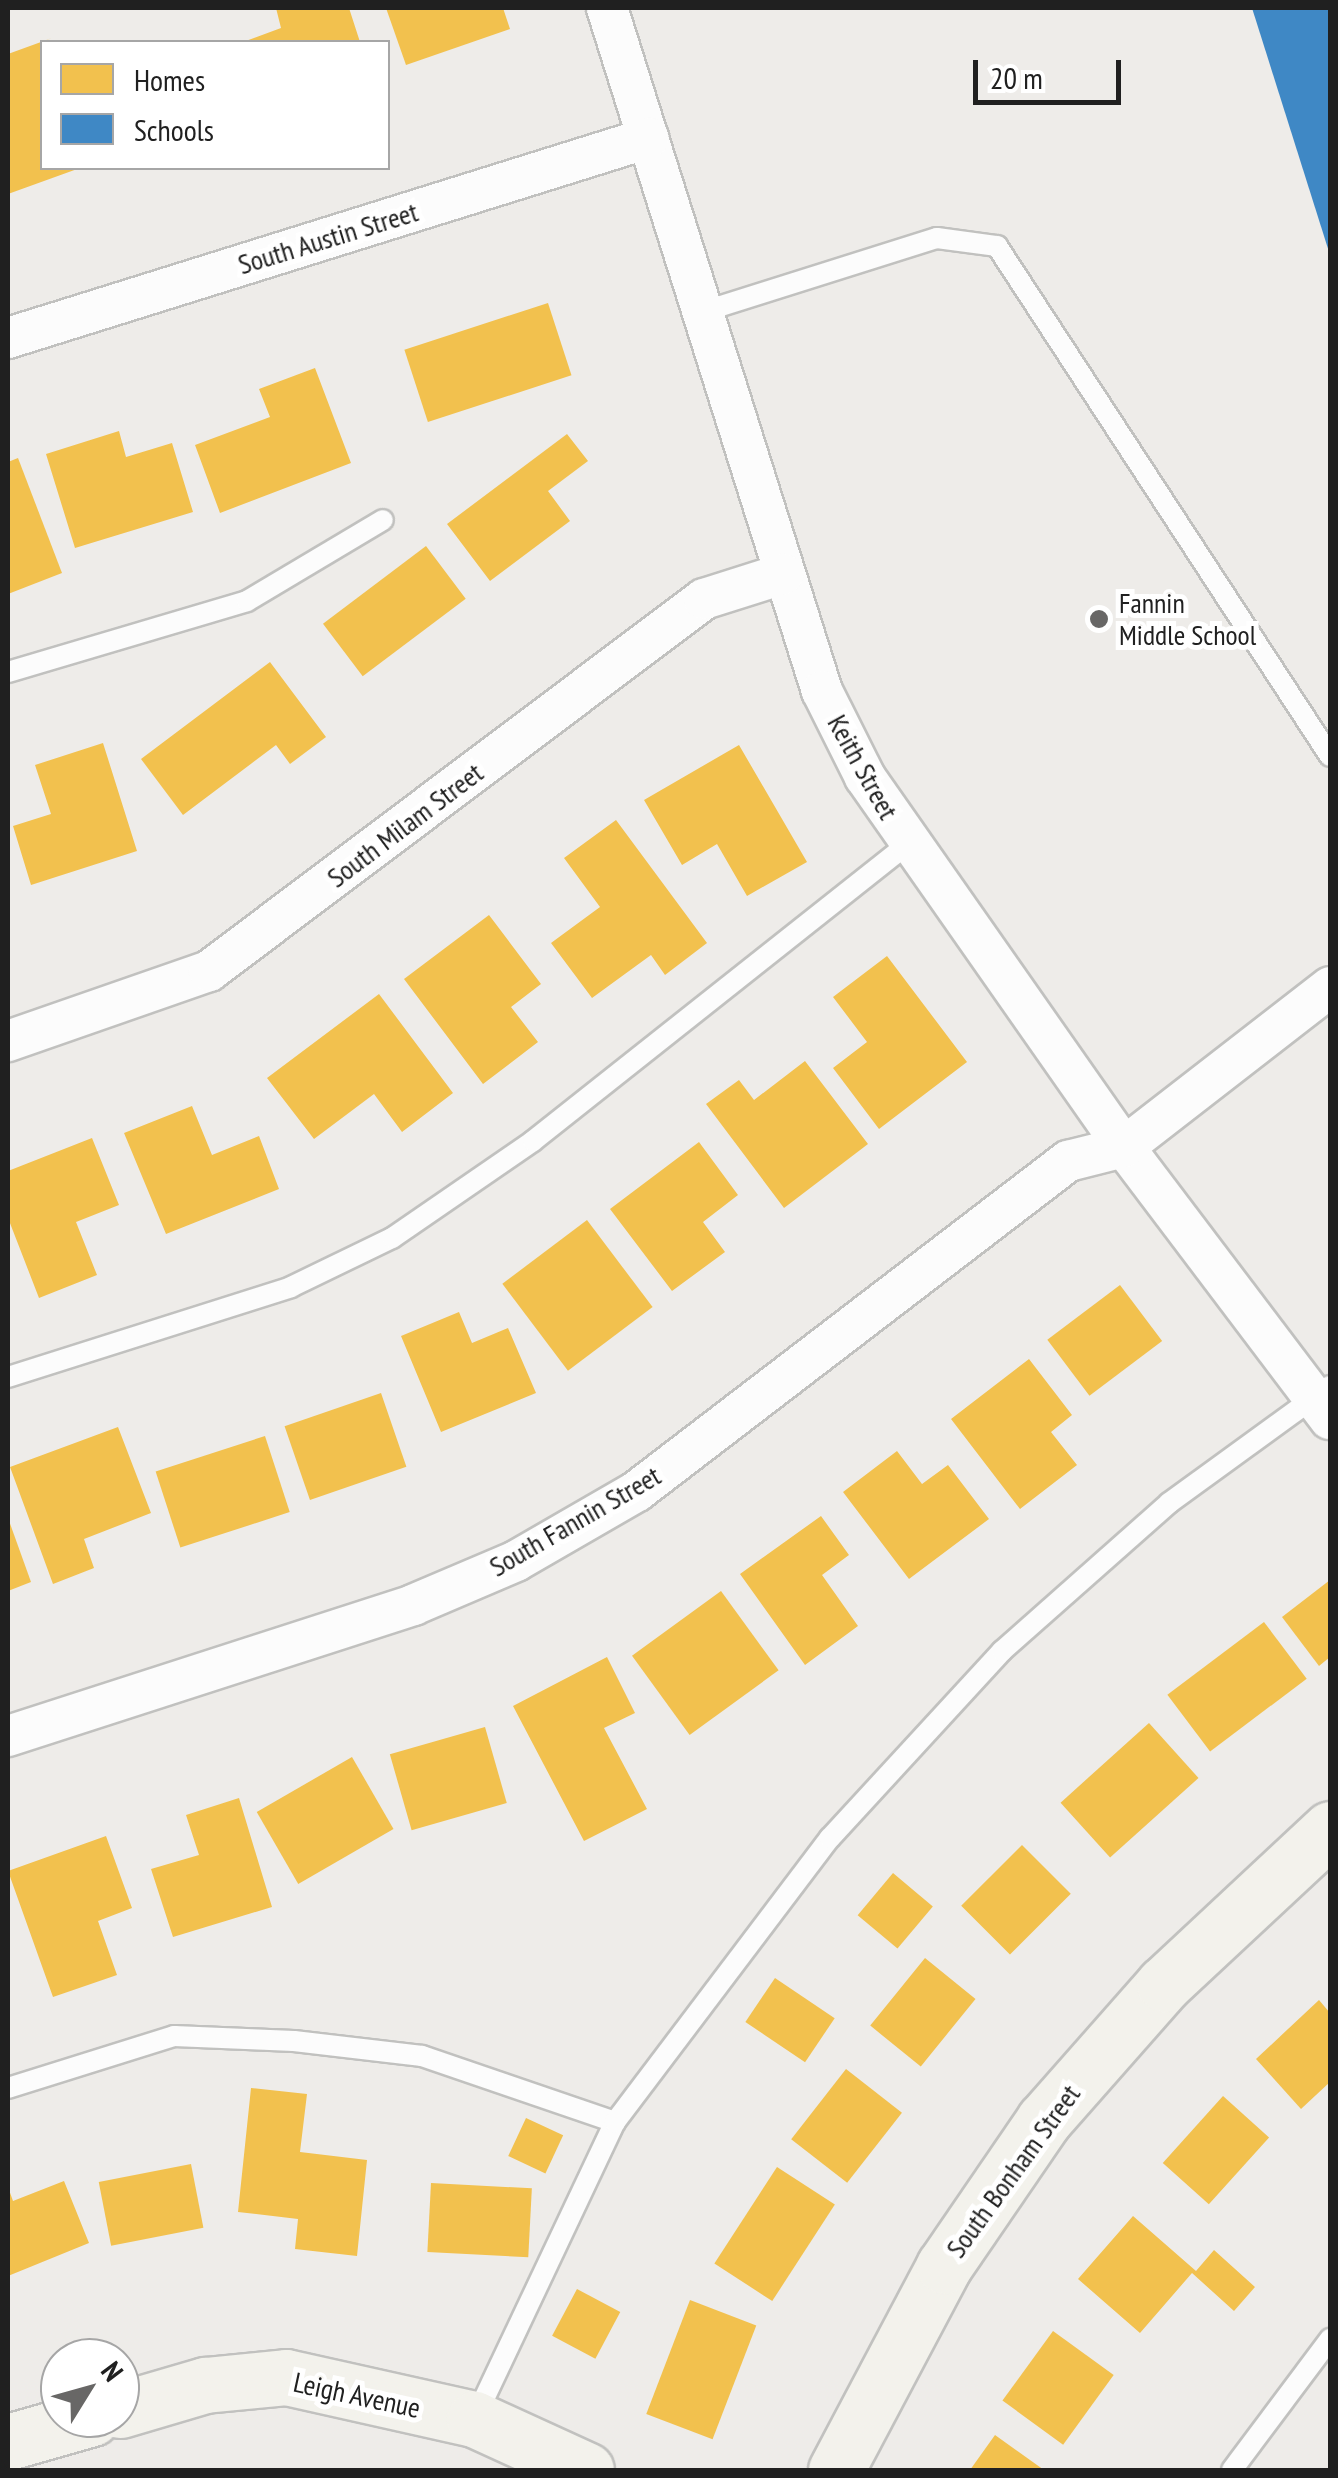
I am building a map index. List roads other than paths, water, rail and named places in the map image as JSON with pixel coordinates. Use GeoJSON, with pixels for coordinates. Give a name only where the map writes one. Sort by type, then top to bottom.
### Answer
{"type":"FeatureCollection","features":[{"type":"Feature","properties":{"kind":"street","name":"Keith Street"},"geometry":{"type":"LineString","coordinates":[[608,8],[822,691],[907,844],[1124,1147],[1325,1401]]}},
{"type":"Feature","properties":{"kind":"street","name":"South Austin Street"},"geometry":{"type":"LineString","coordinates":[[8,338],[648,138]]}},
{"type":"Feature","properties":{"kind":"street","name":"South Milam Street"},"geometry":{"type":"LineString","coordinates":[[8,1041],[208,971],[704,599],[783,574]]}},
{"type":"Feature","properties":{"kind":"street"},"geometry":{"type":"LineString","coordinates":[[1124,1147],[1330,987]]}},
{"type":"Feature","properties":{"kind":"street","name":"South Fannin Street"},"geometry":{"type":"LineString","coordinates":[[8,1736],[414,1605],[516,1562],[637,1492],[1068,1162],[1124,1147]]}},
{"type":"Feature","properties":{"kind":"street","name":"South Bonham Street"},"geometry":{"type":"LineString","coordinates":[[836,2470],[944,2266],[1044,2120],[1164,1984],[1330,1828]]}},
{"type":"Feature","properties":{"kind":"street","name":"Leigh Avenue"},"geometry":{"type":"LineString","coordinates":[[140,2404],[205,2386],[286,2378],[474,2420],[586,2470]]}},
{"type":"Feature","properties":{"kind":"street"},"geometry":{"type":"LineString","coordinates":[[8,2442],[40,2433]]}},
{"type":"Feature","properties":{"kind":"lane"},"geometry":{"type":"LineString","coordinates":[[702,312],[938,238],[997,246],[1330,756]]}},
{"type":"Feature","properties":{"kind":"lane"},"geometry":{"type":"LineString","coordinates":[[8,672],[247,601],[383,520]]}},
{"type":"Feature","properties":{"kind":"lane"},"geometry":{"type":"LineString","coordinates":[[8,1377],[291,1288],[392,1238],[533,1141],[907,844]]}},
{"type":"Feature","properties":{"kind":"lane"},"geometry":{"type":"LineString","coordinates":[[474,2420],[614,2122],[830,1838],[1002,1651],[1168,1503],[1325,1401]]}},
{"type":"Feature","properties":{"kind":"lane"},"geometry":{"type":"LineString","coordinates":[[8,2088],[174,2036],[294,2040],[422,2056],[614,2122]]}},
{"type":"Feature","properties":{"kind":"lane"},"geometry":{"type":"LineString","coordinates":[[1232,2470],[1330,2339]]}},
{"type":"Feature","properties":{"kind":"place","name":"Fannin Middle School"},"geometry":{"type":"Point","coordinates":[1099,619]}}]}
